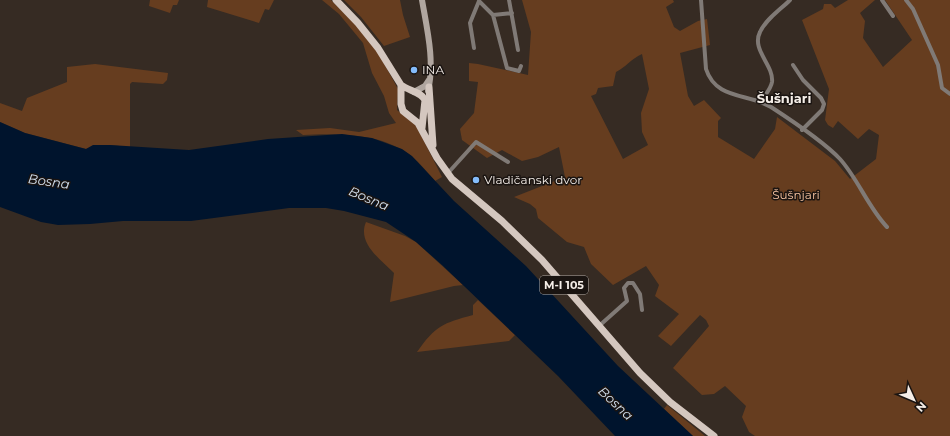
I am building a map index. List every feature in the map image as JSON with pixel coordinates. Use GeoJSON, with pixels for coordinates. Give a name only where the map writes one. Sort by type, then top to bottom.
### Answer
{"type":"FeatureCollection","features":[{"type":"Feature","properties":{"kind":"main road"},"geometry":{"type":"LineString","coordinates":[[336,0],[369,35],[401,86],[422,95],[425,102],[422,129]]}},
{"type":"Feature","properties":{"kind":"main road"},"geometry":{"type":"LineString","coordinates":[[401,86],[401,101]]}},
{"type":"Feature","properties":{"kind":"main road"},"geometry":{"type":"LineString","coordinates":[[429,87],[434,151]]}},
{"type":"Feature","properties":{"kind":"main road"},"geometry":{"type":"LineString","coordinates":[[401,101],[405,95],[413,92]]}},
{"type":"Feature","properties":{"kind":"main road","name":"M-I 105"},"geometry":{"type":"LineString","coordinates":[[401,101],[403,111],[411,116],[422,129],[448,173],[542,260],[640,373],[665,397],[714,436]]}},
{"type":"Feature","properties":{"kind":"main road"},"geometry":{"type":"LineString","coordinates":[[411,116],[419,115],[424,111]]}},
{"type":"Feature","properties":{"kind":"street"},"geometry":{"type":"LineString","coordinates":[[422,0],[428,35],[430,77],[425,102]]}},
{"type":"Feature","properties":{"kind":"street"},"geometry":{"type":"LineString","coordinates":[[509,0],[518,50]]}},
{"type":"Feature","properties":{"kind":"street"},"geometry":{"type":"LineString","coordinates":[[701,0],[706,69],[709,78],[722,91],[761,101],[839,159],[869,206],[886,228]]}},
{"type":"Feature","properties":{"kind":"street"},"geometry":{"type":"LineString","coordinates":[[761,101],[770,89],[772,78],[759,47],[758,36],[760,31],[772,17],[790,0]]}},
{"type":"Feature","properties":{"kind":"street"},"geometry":{"type":"LineString","coordinates":[[882,0],[893,16]]}},
{"type":"Feature","properties":{"kind":"street"},"geometry":{"type":"LineString","coordinates":[[906,0],[913,9],[938,65],[942,88],[950,94]]}},
{"type":"Feature","properties":{"kind":"street"},"geometry":{"type":"LineString","coordinates":[[474,48],[470,23],[479,1],[493,15],[507,68],[519,71],[521,66]]}},
{"type":"Feature","properties":{"kind":"street"},"geometry":{"type":"LineString","coordinates":[[493,15],[512,13]]}},
{"type":"Feature","properties":{"kind":"street"},"geometry":{"type":"LineString","coordinates":[[794,65],[803,80],[821,98],[824,104],[822,110],[802,130]]}},
{"type":"Feature","properties":{"kind":"street"},"geometry":{"type":"LineString","coordinates":[[413,92],[425,86],[430,77]]}},
{"type":"Feature","properties":{"kind":"street"},"geometry":{"type":"LineString","coordinates":[[448,173],[476,142],[508,162]]}},
{"type":"Feature","properties":{"kind":"street"},"geometry":{"type":"LineString","coordinates":[[599,326],[627,300],[624,288],[628,283],[633,283],[638,288],[642,310]]}},
{"type":"Feature","properties":{"kind":"green space"},"geometry":{"type":"Polygon","coordinates":[[[150,0],[179,0],[177,5],[173,5],[170,13],[149,6],[150,0]]]}},
{"type":"Feature","properties":{"kind":"green space"},"geometry":{"type":"Polygon","coordinates":[[[208,0],[274,0],[269,10],[265,9],[259,23],[207,7],[208,0]]]}},
{"type":"Feature","properties":{"kind":"green space"},"geometry":{"type":"Polygon","coordinates":[[[322,0],[331,0],[364,33],[380,56],[398,89],[397,110],[417,127],[442,177],[435,181],[411,156],[400,148],[387,143],[360,136],[331,134],[303,135],[296,130],[330,128],[359,132],[396,123],[389,113],[384,96],[372,73],[363,43],[339,14],[322,0]]]}},
{"type":"Feature","properties":{"kind":"green space"},"geometry":{"type":"Polygon","coordinates":[[[344,0],[400,0],[410,37],[384,46],[361,17],[344,0]]]}},
{"type":"Feature","properties":{"kind":"green space"},"geometry":{"type":"Polygon","coordinates":[[[522,0],[673,0],[674,2],[666,7],[674,27],[680,31],[698,21],[707,19],[710,45],[680,53],[688,96],[694,106],[704,100],[721,118],[718,121],[718,137],[754,159],[775,129],[777,117],[835,161],[850,179],[876,159],[879,135],[869,129],[858,139],[838,121],[833,128],[828,125],[825,120],[829,89],[802,20],[823,9],[824,4],[831,4],[835,8],[848,0],[875,0],[860,13],[865,21],[863,38],[883,67],[912,40],[885,0],[950,0],[950,436],[755,436],[749,432],[742,417],[746,406],[725,386],[714,394],[702,395],[673,368],[709,326],[706,320],[700,315],[671,346],[658,336],[679,314],[655,296],[659,285],[646,266],[613,285],[591,264],[584,247],[567,242],[538,218],[536,209],[530,204],[514,197],[565,177],[559,147],[538,157],[522,161],[502,150],[487,158],[462,140],[460,129],[474,113],[478,82],[469,81],[469,63],[528,75],[531,32],[522,0]],[[642,54],[616,72],[613,86],[598,88],[596,94],[591,96],[623,159],[648,145],[642,132],[641,113],[649,89],[642,54]]]}},
{"type":"Feature","properties":{"kind":"green space"},"geometry":{"type":"Polygon","coordinates":[[[95,64],[168,73],[167,80],[163,84],[132,82],[130,84],[130,147],[103,145],[86,149],[25,133],[0,122],[0,103],[22,111],[27,98],[67,82],[67,67],[95,64]]]}},
{"type":"Feature","properties":{"kind":"green space"},"geometry":{"type":"Polygon","coordinates":[[[366,222],[405,236],[416,242],[463,285],[390,302],[394,273],[367,244],[364,230],[366,222]]]}},
{"type":"Feature","properties":{"kind":"green space"},"geometry":{"type":"Polygon","coordinates":[[[478,300],[515,335],[509,341],[417,352],[429,336],[440,327],[454,320],[473,315],[473,305],[478,300]]]}},
{"type":"Feature","properties":{"kind":"green space"},"geometry":{"type":"Polygon","coordinates":[[[667,405],[705,436],[693,436],[664,409],[667,405]]]}},
{"type":"Feature","properties":{"kind":"water","name":"Bosna"},"geometry":{"type":"Polygon","coordinates":[[[0,122],[25,133],[86,149],[93,145],[110,145],[189,150],[268,139],[342,134],[372,138],[402,149],[412,156],[454,201],[526,266],[618,366],[693,436],[615,436],[558,376],[442,265],[416,242],[386,222],[326,208],[289,208],[191,221],[123,221],[58,225],[41,222],[0,207],[0,122]]]}},
{"type":"Feature","properties":{"kind":"place","name":"INA"},"geometry":{"type":"Point","coordinates":[414,70]}},
{"type":"Feature","properties":{"kind":"place","name":"Vladičanski dvor"},"geometry":{"type":"Point","coordinates":[476,180]}},
{"type":"Feature","properties":{"kind":"district","name":"Šušnjari"},"geometry":{"type":"Point","coordinates":[784,98]}}]}
